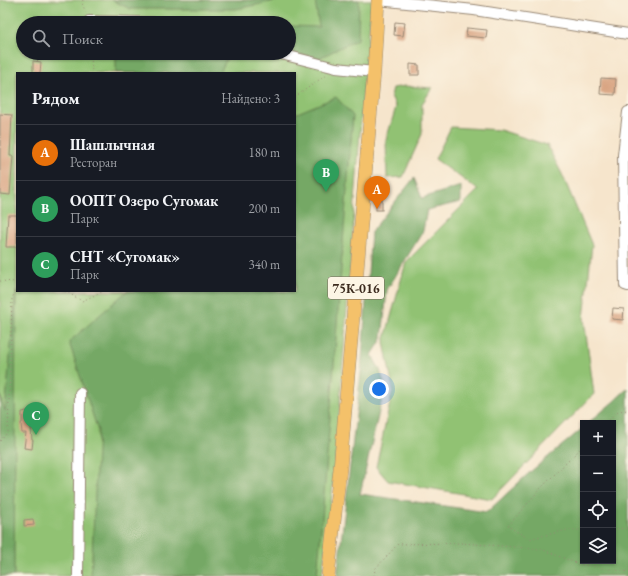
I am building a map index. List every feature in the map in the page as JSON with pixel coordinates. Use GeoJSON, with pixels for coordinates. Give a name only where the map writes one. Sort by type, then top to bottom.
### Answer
{"type":"FeatureCollection","features":[{"type":"Feature","properties":{"kind":"main road","name":"75К-016"},"geometry":{"type":"LineString","coordinates":[[328,576],[340,469],[374,72],[378,0]]}},
{"type":"Feature","properties":{"kind":"street"},"geometry":{"type":"LineString","coordinates":[[378,0],[474,10],[628,34]]}},
{"type":"Feature","properties":{"kind":"street"},"geometry":{"type":"LineString","coordinates":[[296,58],[336,68],[374,72]]}},
{"type":"Feature","properties":{"kind":"street"},"geometry":{"type":"LineString","coordinates":[[626,285],[625,155],[628,112]]}},
{"type":"Feature","properties":{"kind":"street"},"geometry":{"type":"LineString","coordinates":[[78,576],[80,392]]}},
{"type":"Feature","properties":{"kind":"path"},"geometry":{"type":"LineString","coordinates":[[83,0],[82,3],[87,16]]}},
{"type":"Feature","properties":{"kind":"path"},"geometry":{"type":"LineString","coordinates":[[91,60],[92,72]]}},
{"type":"Feature","properties":{"kind":"path"},"geometry":{"type":"LineString","coordinates":[[296,96],[336,68]]}},
{"type":"Feature","properties":{"kind":"path"},"geometry":{"type":"LineString","coordinates":[[0,281],[16,282]]}},
{"type":"Feature","properties":{"kind":"path"},"geometry":{"type":"LineString","coordinates":[[0,441],[8,432],[12,299],[16,289]]}},
{"type":"Feature","properties":{"kind":"path"},"geometry":{"type":"LineString","coordinates":[[66,292],[82,301],[102,292]]}},
{"type":"Feature","properties":{"kind":"path"},"geometry":{"type":"LineString","coordinates":[[609,420],[618,411],[628,410]]}},
{"type":"Feature","properties":{"kind":"path"},"geometry":{"type":"LineString","coordinates":[[580,449],[540,489],[508,526],[530,539],[567,530],[580,530]]}},
{"type":"Feature","properties":{"kind":"path"},"geometry":{"type":"LineString","coordinates":[[616,528],[628,528]]}},
{"type":"Feature","properties":{"kind":"path"},"geometry":{"type":"LineString","coordinates":[[374,576],[375,569],[398,544],[461,543],[541,549],[578,564],[628,572]]}},
{"type":"Feature","properties":{"kind":"green space"},"geometry":{"type":"Polygon","coordinates":[[[0,0],[372,0],[363,93],[335,470],[322,576],[0,576],[0,0]]]}},
{"type":"Feature","properties":{"kind":"green space"},"geometry":{"type":"Polygon","coordinates":[[[112,0],[280,0],[236,9],[130,9],[112,0]]]}},
{"type":"Feature","properties":{"kind":"green space"},"geometry":{"type":"Polygon","coordinates":[[[315,0],[359,0],[358,39],[319,58],[296,54],[296,26],[319,27],[315,0]]]}},
{"type":"Feature","properties":{"kind":"green space"},"geometry":{"type":"Polygon","coordinates":[[[116,60],[226,60],[220,72],[116,72],[116,60]]]}},
{"type":"Feature","properties":{"kind":"green space"},"geometry":{"type":"Polygon","coordinates":[[[405,86],[432,88],[422,104],[422,134],[403,177],[387,178],[386,140],[396,107],[391,96],[393,88],[405,86]]]}},
{"type":"Feature","properties":{"kind":"green space"},"geometry":{"type":"Polygon","coordinates":[[[336,97],[353,116],[317,576],[91,576],[98,431],[69,342],[126,292],[296,292],[296,114],[336,97]]]}},
{"type":"Feature","properties":{"kind":"green space"},"geometry":{"type":"Polygon","coordinates":[[[451,127],[500,130],[547,145],[562,174],[592,245],[584,319],[594,394],[492,499],[388,481],[376,467],[393,389],[384,342],[406,262],[478,190],[435,159],[451,127]]]}},
{"type":"Feature","properties":{"kind":"green space"},"geometry":{"type":"Polygon","coordinates":[[[414,178],[422,198],[461,186],[461,202],[427,210],[423,231],[387,290],[382,339],[372,355],[380,370],[385,386],[360,494],[487,512],[530,472],[580,430],[580,564],[616,564],[616,420],[592,420],[628,388],[628,576],[337,576],[361,372],[371,232],[414,178]]]}},
{"type":"Feature","properties":{"kind":"green space"},"geometry":{"type":"Polygon","coordinates":[[[16,291],[14,576],[0,576],[0,395],[5,411],[16,291]]]}},
{"type":"Feature","properties":{"kind":"building"},"geometry":{"type":"Polygon","coordinates":[[[395,22],[405,23],[403,36],[394,35],[395,22]]]}},
{"type":"Feature","properties":{"kind":"building"},"geometry":{"type":"Polygon","coordinates":[[[467,28],[487,30],[486,38],[466,36],[467,28]]]}},
{"type":"Feature","properties":{"kind":"building"},"geometry":{"type":"Polygon","coordinates":[[[33,61],[41,62],[40,72],[33,72],[33,61]]]}},
{"type":"Feature","properties":{"kind":"building"},"geometry":{"type":"Polygon","coordinates":[[[410,64],[419,65],[419,75],[410,75],[410,64]]]}},
{"type":"Feature","properties":{"kind":"building"},"geometry":{"type":"Polygon","coordinates":[[[601,78],[616,79],[615,95],[600,94],[601,78]]]}},
{"type":"Feature","properties":{"kind":"building"},"geometry":{"type":"Polygon","coordinates":[[[0,114],[12,115],[10,156],[13,156],[10,195],[0,194],[0,114]]]}},
{"type":"Feature","properties":{"kind":"building"},"geometry":{"type":"Polygon","coordinates":[[[376,196],[382,196],[382,210],[376,210],[376,196]]]}},
{"type":"Feature","properties":{"kind":"building"},"geometry":{"type":"Polygon","coordinates":[[[8,215],[16,215],[16,247],[6,247],[8,215]]]}},
{"type":"Feature","properties":{"kind":"building"},"geometry":{"type":"Polygon","coordinates":[[[613,308],[624,309],[623,320],[612,319],[613,308]]]}},
{"type":"Feature","properties":{"kind":"building"},"geometry":{"type":"Polygon","coordinates":[[[31,410],[30,417],[33,440],[32,449],[24,448],[26,433],[22,433],[21,423],[22,412],[31,410]]]}},
{"type":"Feature","properties":{"kind":"building"},"geometry":{"type":"Polygon","coordinates":[[[33,519],[34,525],[24,526],[24,520],[33,519]]]}},
{"type":"Feature","properties":{"kind":"place","name":"ООПТ Озеро Сугомак"},"geometry":{"type":"Point","coordinates":[326,192]}},
{"type":"Feature","properties":{"kind":"place","name":"Шашлычная"},"geometry":{"type":"Point","coordinates":[377,209]}},
{"type":"Feature","properties":{"kind":"place","name":"СНТ «Сугомак»"},"geometry":{"type":"Point","coordinates":[36,435]}}]}
